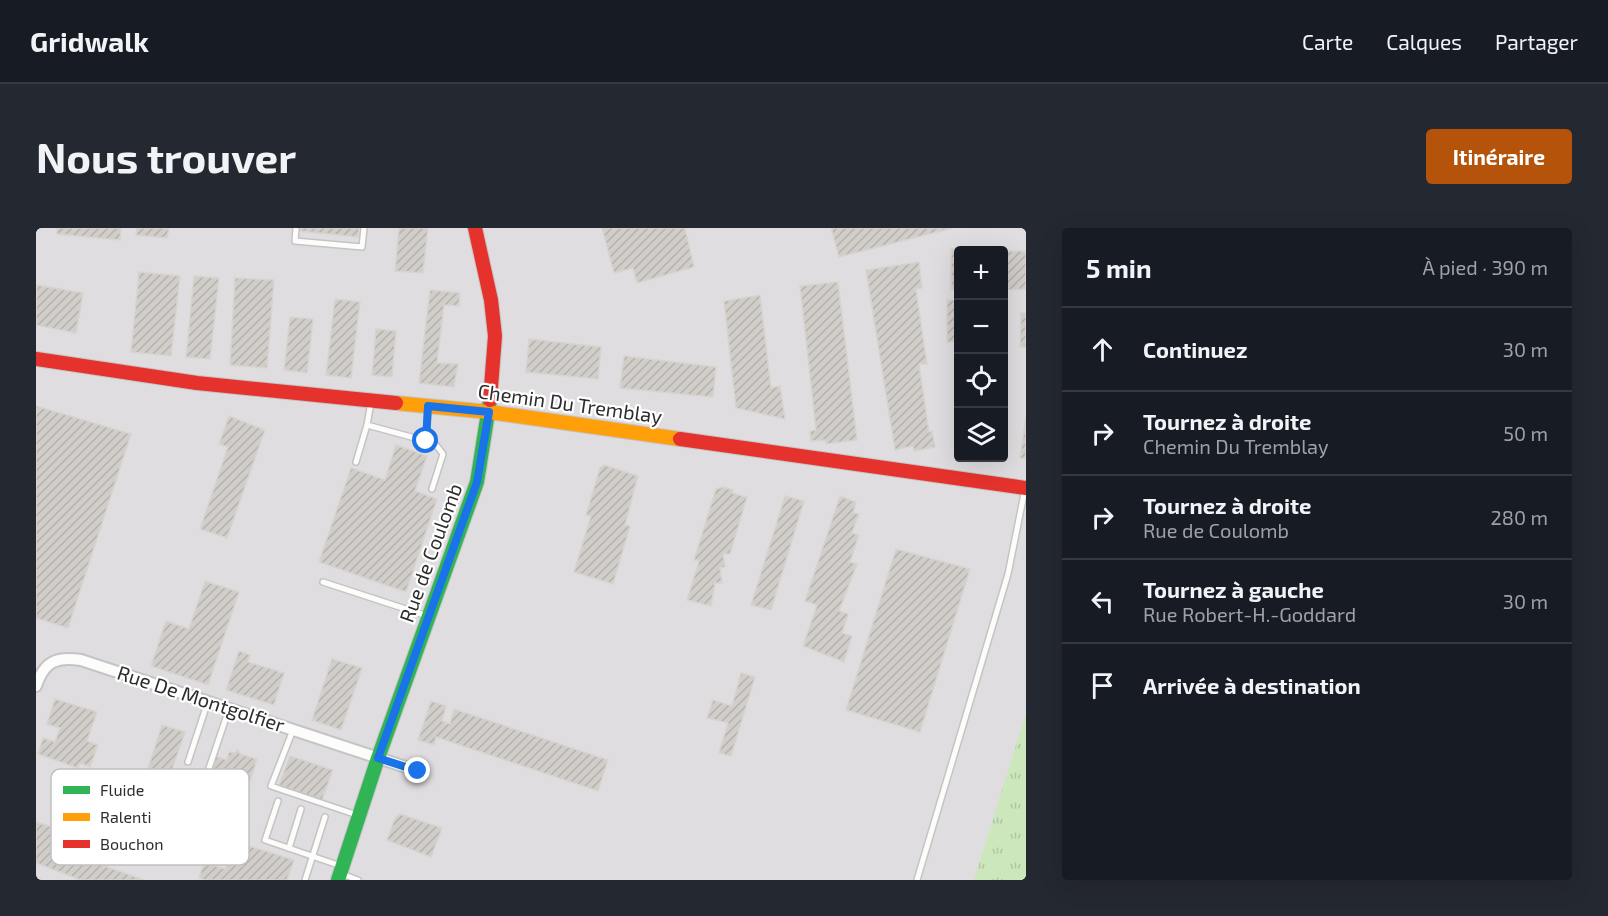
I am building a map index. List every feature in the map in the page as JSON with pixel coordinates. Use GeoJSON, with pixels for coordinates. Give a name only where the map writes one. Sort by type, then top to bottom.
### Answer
{"type":"FeatureCollection","features":[{"type":"Feature","properties":{"kind":"street","name":"Rue de Coulomb"},"geometry":{"type":"LineString","coordinates":[[340,873],[378,758],[477,482],[489,412],[495,336],[491,300],[475,228]]}},
{"type":"Feature","properties":{"kind":"street","name":"Chemin Du Tremblay"},"geometry":{"type":"LineString","coordinates":[[36,359],[197,383],[489,412],[1026,488]]}},
{"type":"Feature","properties":{"kind":"street","name":"Rue De Montgolfier"},"geometry":{"type":"LineString","coordinates":[[36,686],[41,669],[65,657],[81,660],[418,771]]}},
{"type":"Feature","properties":{"kind":"lane"},"geometry":{"type":"LineString","coordinates":[[296,228],[295,241],[363,247],[364,228]]}},
{"type":"Feature","properties":{"kind":"lane"},"geometry":{"type":"LineString","coordinates":[[356,462],[372,400]]}},
{"type":"Feature","properties":{"kind":"lane"},"geometry":{"type":"LineString","coordinates":[[426,441],[428,406]]}},
{"type":"Feature","properties":{"kind":"lane"},"geometry":{"type":"LineString","coordinates":[[367,425],[436,445],[443,454],[432,489]]}},
{"type":"Feature","properties":{"kind":"lane"},"geometry":{"type":"LineString","coordinates":[[917,880],[1008,574],[1026,488]]}},
{"type":"Feature","properties":{"kind":"lane"},"geometry":{"type":"LineString","coordinates":[[323,582],[428,616]]}},
{"type":"Feature","properties":{"kind":"lane"},"geometry":{"type":"LineString","coordinates":[[188,762],[207,701]]}},
{"type":"Feature","properties":{"kind":"lane"},"geometry":{"type":"LineString","coordinates":[[209,769],[229,709]]}},
{"type":"Feature","properties":{"kind":"lane"},"geometry":{"type":"LineString","coordinates":[[293,730],[271,786],[359,816]]}},
{"type":"Feature","properties":{"kind":"lane"},"geometry":{"type":"LineString","coordinates":[[278,801],[265,840],[313,856],[340,873],[358,880]]}},
{"type":"Feature","properties":{"kind":"lane"},"geometry":{"type":"LineString","coordinates":[[289,848],[301,809]]}},
{"type":"Feature","properties":{"kind":"lane"},"geometry":{"type":"LineString","coordinates":[[305,880],[325,816]]}},
{"type":"Feature","properties":{"kind":"shaded area"},"geometry":{"type":"Polygon","coordinates":[[[36,228],[1026,228],[1026,880],[36,880],[36,228]]]}},
{"type":"Feature","properties":{"kind":"green space"},"geometry":{"type":"Polygon","coordinates":[[[1026,713],[1026,880],[974,880],[1026,713]]]}},
{"type":"Feature","properties":{"kind":"building"},"geometry":{"type":"Polygon","coordinates":[[[57,228],[121,228],[120,240],[57,234],[57,228]]]}},
{"type":"Feature","properties":{"kind":"building"},"geometry":{"type":"Polygon","coordinates":[[[137,228],[169,228],[167,238],[136,235],[137,228]]]}},
{"type":"Feature","properties":{"kind":"building"},"geometry":{"type":"Polygon","coordinates":[[[300,228],[359,228],[358,237],[300,231],[300,228]]]}},
{"type":"Feature","properties":{"kind":"building"},"geometry":{"type":"Polygon","coordinates":[[[399,228],[428,228],[423,273],[395,271],[399,228]]]}},
{"type":"Feature","properties":{"kind":"building"},"geometry":{"type":"Polygon","coordinates":[[[602,228],[685,228],[694,267],[637,283],[633,268],[614,273],[602,228]]]}},
{"type":"Feature","properties":{"kind":"building"},"geometry":{"type":"Polygon","coordinates":[[[831,228],[953,228],[839,257],[831,228]]]}},
{"type":"Feature","properties":{"kind":"building"},"geometry":{"type":"Polygon","coordinates":[[[951,249],[954,249],[954,290],[951,290],[951,249]]]}},
{"type":"Feature","properties":{"kind":"building"},"geometry":{"type":"Polygon","coordinates":[[[1008,251],[1026,251],[1026,289],[1008,290],[1008,251]]]}},
{"type":"Feature","properties":{"kind":"building"},"geometry":{"type":"Polygon","coordinates":[[[919,262],[922,288],[916,289],[927,364],[919,364],[929,432],[932,431],[935,447],[914,451],[913,446],[895,450],[866,270],[919,262]]]}},
{"type":"Feature","properties":{"kind":"building"},"geometry":{"type":"Polygon","coordinates":[[[139,272],[180,276],[171,356],[131,352],[139,272]]]}},
{"type":"Feature","properties":{"kind":"building"},"geometry":{"type":"Polygon","coordinates":[[[194,276],[219,278],[210,359],[186,357],[194,276]]]}},
{"type":"Feature","properties":{"kind":"building"},"geometry":{"type":"Polygon","coordinates":[[[235,278],[274,280],[267,368],[230,365],[235,278]]]}},
{"type":"Feature","properties":{"kind":"building"},"geometry":{"type":"Polygon","coordinates":[[[838,282],[857,440],[826,444],[825,440],[811,441],[810,431],[816,430],[800,286],[838,282]]]}},
{"type":"Feature","properties":{"kind":"building"},"geometry":{"type":"Polygon","coordinates":[[[37,285],[83,293],[76,333],[36,325],[37,285]]]}},
{"type":"Feature","properties":{"kind":"building"},"geometry":{"type":"Polygon","coordinates":[[[430,290],[460,293],[459,306],[444,305],[437,363],[458,364],[454,387],[419,383],[430,290]]]}},
{"type":"Feature","properties":{"kind":"building"},"geometry":{"type":"Polygon","coordinates":[[[760,295],[771,388],[780,386],[785,419],[736,408],[724,301],[760,295]]]}},
{"type":"Feature","properties":{"kind":"building"},"geometry":{"type":"Polygon","coordinates":[[[335,299],[360,302],[351,378],[326,375],[335,299]]]}},
{"type":"Feature","properties":{"kind":"building"},"geometry":{"type":"Polygon","coordinates":[[[947,300],[954,300],[954,342],[947,342],[947,300]]]}},
{"type":"Feature","properties":{"kind":"building"},"geometry":{"type":"Polygon","coordinates":[[[1021,313],[1026,313],[1026,347],[1020,347],[1021,313]]]}},
{"type":"Feature","properties":{"kind":"building"},"geometry":{"type":"Polygon","coordinates":[[[290,317],[313,319],[307,373],[284,370],[290,317]]]}},
{"type":"Feature","properties":{"kind":"building"},"geometry":{"type":"Polygon","coordinates":[[[376,329],[396,331],[392,377],[372,375],[376,329]]]}},
{"type":"Feature","properties":{"kind":"building"},"geometry":{"type":"Polygon","coordinates":[[[529,339],[601,347],[598,379],[526,372],[529,339]]]}},
{"type":"Feature","properties":{"kind":"building"},"geometry":{"type":"Polygon","coordinates":[[[624,356],[716,367],[713,397],[620,388],[624,356]]]}},
{"type":"Feature","properties":{"kind":"building"},"geometry":{"type":"Polygon","coordinates":[[[36,406],[131,434],[68,628],[36,618],[36,406]]]}},
{"type":"Feature","properties":{"kind":"building"},"geometry":{"type":"Polygon","coordinates":[[[229,416],[265,430],[227,538],[200,529],[228,447],[219,444],[229,416]]]}},
{"type":"Feature","properties":{"kind":"building"},"geometry":{"type":"Polygon","coordinates":[[[1026,416],[1026,459],[1020,458],[1026,416]]]}},
{"type":"Feature","properties":{"kind":"building"},"geometry":{"type":"Polygon","coordinates":[[[396,445],[427,456],[415,491],[437,499],[406,592],[319,562],[351,468],[385,480],[396,445]]]}},
{"type":"Feature","properties":{"kind":"building"},"geometry":{"type":"Polygon","coordinates":[[[604,465],[638,476],[625,525],[630,526],[613,584],[574,572],[591,516],[586,515],[600,468],[604,465]]]}},
{"type":"Feature","properties":{"kind":"building"},"geometry":{"type":"Polygon","coordinates":[[[723,487],[733,490],[732,493],[747,497],[730,554],[723,554],[725,567],[720,568],[722,583],[715,583],[711,606],[687,600],[699,561],[694,560],[716,489],[723,487]]]}},
{"type":"Feature","properties":{"kind":"building"},"geometry":{"type":"Polygon","coordinates":[[[785,496],[804,501],[771,610],[751,605],[785,496]]]}},
{"type":"Feature","properties":{"kind":"building"},"geometry":{"type":"Polygon","coordinates":[[[840,496],[856,502],[853,513],[859,514],[852,533],[859,535],[850,562],[857,564],[839,611],[848,614],[842,633],[852,636],[844,662],[803,646],[817,605],[805,601],[840,496]]]}},
{"type":"Feature","properties":{"kind":"building"},"geometry":{"type":"Polygon","coordinates":[[[896,549],[970,569],[920,732],[846,710],[896,549]]]}},
{"type":"Feature","properties":{"kind":"building"},"geometry":{"type":"Polygon","coordinates":[[[205,581],[239,592],[208,685],[151,666],[166,621],[189,629],[205,581]]]}},
{"type":"Feature","properties":{"kind":"building"},"geometry":{"type":"Polygon","coordinates":[[[239,651],[250,655],[248,662],[284,673],[274,705],[226,690],[239,651]]]}},
{"type":"Feature","properties":{"kind":"building"},"geometry":{"type":"Polygon","coordinates":[[[332,659],[362,668],[341,730],[312,720],[332,659]]]}},
{"type":"Feature","properties":{"kind":"building"},"geometry":{"type":"Polygon","coordinates":[[[741,673],[755,677],[731,756],[719,753],[728,723],[707,718],[713,700],[732,706],[741,673]]]}},
{"type":"Feature","properties":{"kind":"building"},"geometry":{"type":"Polygon","coordinates":[[[55,699],[97,712],[87,741],[98,745],[90,767],[80,763],[78,768],[38,754],[43,738],[55,742],[60,728],[47,724],[55,699]]]}},
{"type":"Feature","properties":{"kind":"building"},"geometry":{"type":"Polygon","coordinates":[[[431,701],[446,706],[442,721],[450,724],[454,709],[608,760],[598,791],[436,737],[434,745],[418,740],[431,701]]]}},
{"type":"Feature","properties":{"kind":"building"},"geometry":{"type":"Polygon","coordinates":[[[162,725],[185,732],[172,769],[148,769],[162,725]]]}},
{"type":"Feature","properties":{"kind":"building"},"geometry":{"type":"Polygon","coordinates":[[[238,750],[240,754],[257,759],[249,784],[249,769],[211,769],[215,756],[227,760],[229,752],[234,753],[238,750]]]}},
{"type":"Feature","properties":{"kind":"building"},"geometry":{"type":"Polygon","coordinates":[[[290,756],[333,770],[322,800],[279,785],[290,756]]]}},
{"type":"Feature","properties":{"kind":"building"},"geometry":{"type":"Polygon","coordinates":[[[400,814],[442,828],[431,857],[387,840],[395,818],[400,814]]]}},
{"type":"Feature","properties":{"kind":"building"},"geometry":{"type":"Polygon","coordinates":[[[36,822],[51,827],[51,865],[102,865],[144,880],[81,880],[36,863],[36,822]]]}},
{"type":"Feature","properties":{"kind":"building"},"geometry":{"type":"Polygon","coordinates":[[[249,846],[294,860],[287,880],[205,880],[199,878],[203,865],[225,869],[226,865],[249,865],[249,846]]]}},
{"type":"Feature","properties":{"kind":"traffic: fast"},"geometry":{"type":"LineString","coordinates":[[338,880],[378,758],[477,482],[490,400]]}},
{"type":"Feature","properties":{"kind":"traffic: slow"},"geometry":{"type":"LineString","coordinates":[[396,403],[489,412],[680,439]]}},
{"type":"Feature","properties":{"kind":"traffic: jam"},"geometry":{"type":"LineString","coordinates":[[475,228],[491,300],[495,336],[490,400]]}},
{"type":"Feature","properties":{"kind":"traffic: jam"},"geometry":{"type":"LineString","coordinates":[[36,359],[197,383],[396,403]]}},
{"type":"Feature","properties":{"kind":"traffic: jam"},"geometry":{"type":"LineString","coordinates":[[680,439],[1026,488]]}},
{"type":"Feature","properties":{"kind":"route"},"geometry":{"type":"LineString","coordinates":[[418,771],[378,758],[477,482],[489,412],[428,406],[426,441]]}}]}
